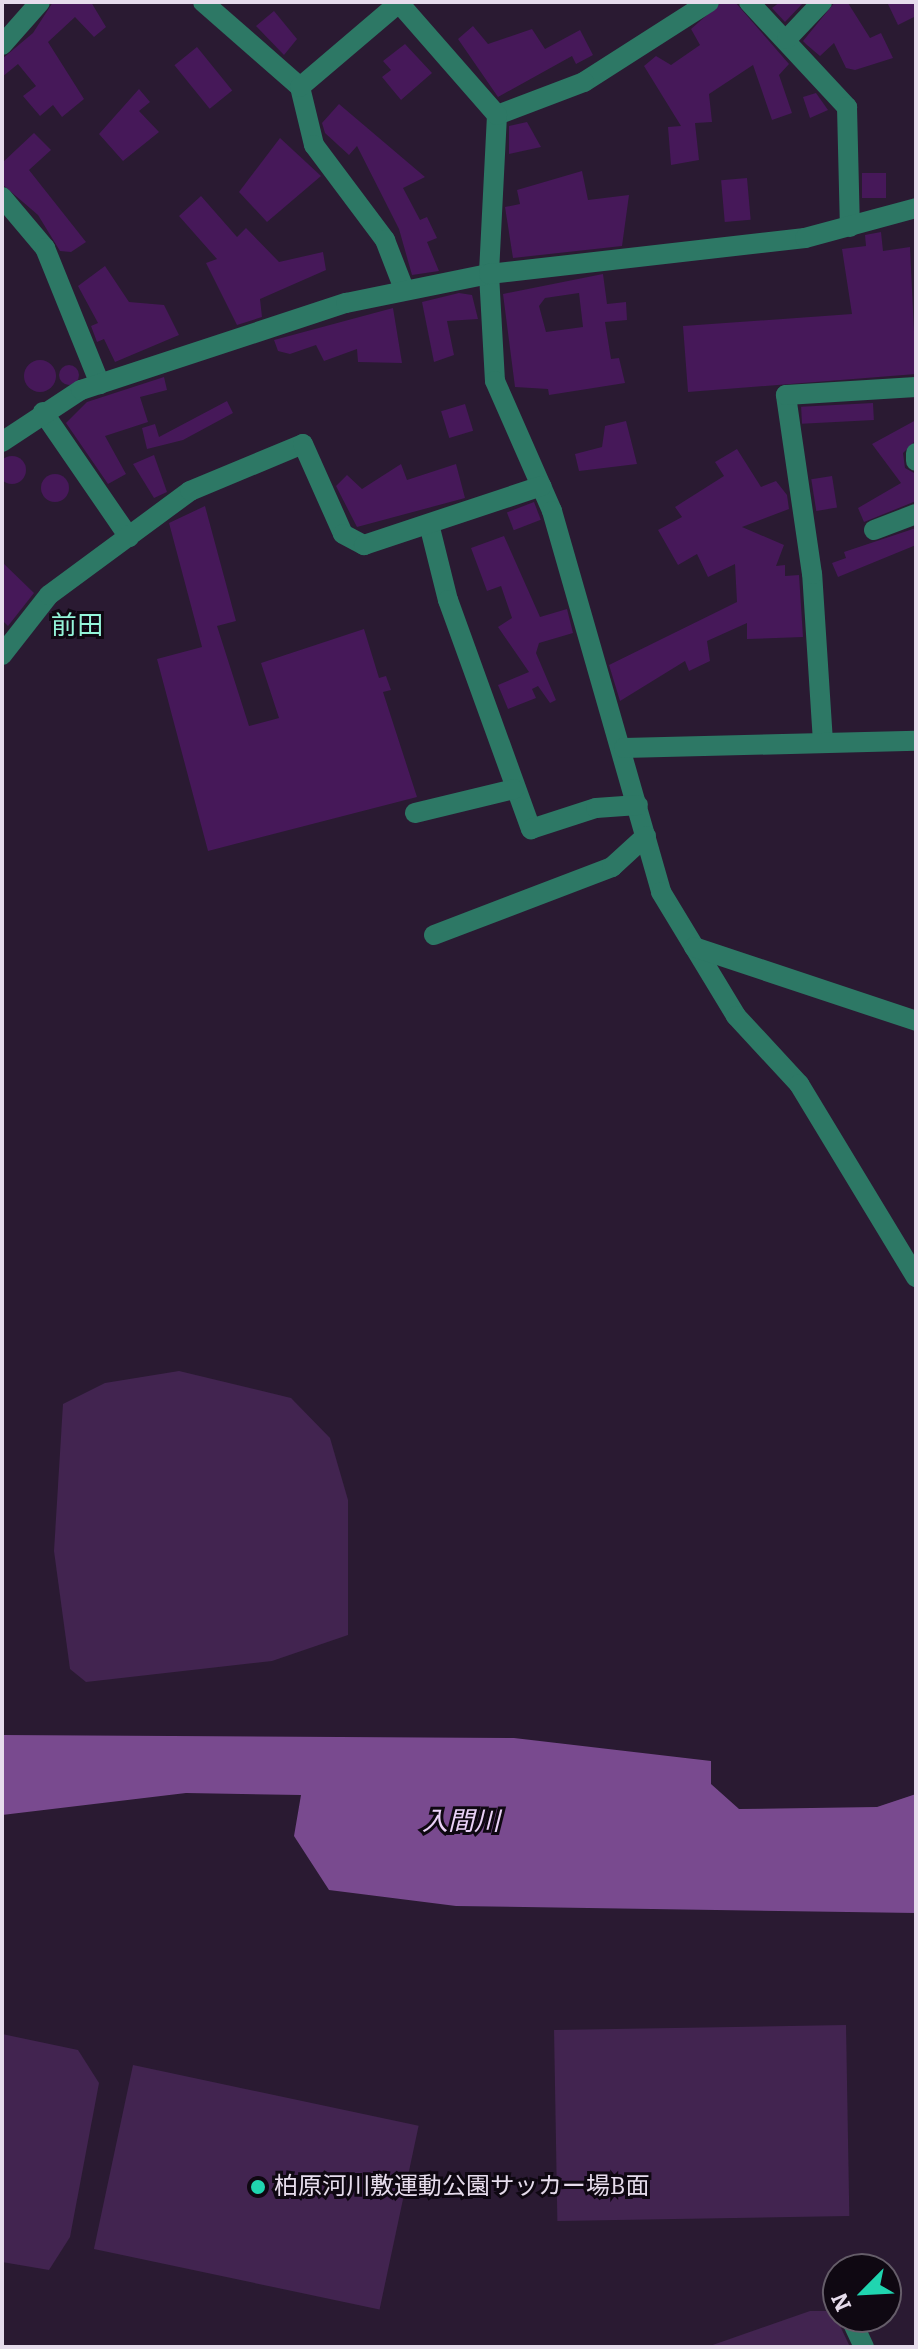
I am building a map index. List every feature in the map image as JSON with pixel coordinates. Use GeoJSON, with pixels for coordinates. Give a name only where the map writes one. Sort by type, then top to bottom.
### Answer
{"type":"FeatureCollection","features":[{"type":"Feature","properties":{"kind":"street"},"geometry":{"type":"LineString","coordinates":[[2,45],[40,2]]}},
{"type":"Feature","properties":{"kind":"street"},"geometry":{"type":"LineString","coordinates":[[203,2],[300,87],[314,145],[385,240],[404,289]]}},
{"type":"Feature","properties":{"kind":"street"},"geometry":{"type":"LineString","coordinates":[[300,87],[400,2],[497,115],[489,274],[495,381],[541,486],[624,748],[661,892],[736,1016],[799,1084],[916,1277]]}},
{"type":"Feature","properties":{"kind":"street"},"geometry":{"type":"LineString","coordinates":[[497,115],[584,82],[709,2]]}},
{"type":"Feature","properties":{"kind":"street"},"geometry":{"type":"LineString","coordinates":[[787,39],[822,2]]}},
{"type":"Feature","properties":{"kind":"street"},"geometry":{"type":"LineString","coordinates":[[756,4],[847,107],[850,227]]}},
{"type":"Feature","properties":{"kind":"street"},"geometry":{"type":"LineString","coordinates":[[2,197],[45,248],[100,384]]}},
{"type":"Feature","properties":{"kind":"street"},"geometry":{"type":"LineString","coordinates":[[2,442],[43,412],[100,384],[404,289],[489,274],[850,227],[916,208]]}},
{"type":"Feature","properties":{"kind":"street"},"geometry":{"type":"LineString","coordinates":[[823,742],[812,574],[786,395],[916,387]]}},
{"type":"Feature","properties":{"kind":"street"},"geometry":{"type":"LineString","coordinates":[[43,412],[129,537]]}},
{"type":"Feature","properties":{"kind":"street"},"geometry":{"type":"LineString","coordinates":[[2,655],[49,595],[217,475],[303,444],[310,447],[335,519],[354,542],[382,544],[541,486]]}},
{"type":"Feature","properties":{"kind":"street"},"geometry":{"type":"LineString","coordinates":[[916,453],[916,461]]}},
{"type":"Feature","properties":{"kind":"street"},"geometry":{"type":"LineString","coordinates":[[874,530],[916,514]]}},
{"type":"Feature","properties":{"kind":"street"},"geometry":{"type":"LineString","coordinates":[[430,528],[514,789],[531,829],[596,808],[638,805]]}},
{"type":"Feature","properties":{"kind":"street"},"geometry":{"type":"LineString","coordinates":[[624,748],[916,741]]}},
{"type":"Feature","properties":{"kind":"street"},"geometry":{"type":"LineString","coordinates":[[415,813],[514,789]]}},
{"type":"Feature","properties":{"kind":"street"},"geometry":{"type":"LineString","coordinates":[[434,935],[612,867],[646,836]]}},
{"type":"Feature","properties":{"kind":"street"},"geometry":{"type":"LineString","coordinates":[[694,947],[916,1021]]}},
{"type":"Feature","properties":{"kind":"shaded area"},"geometry":{"type":"Polygon","coordinates":[[[179,1371],[291,1398],[330,1438],[348,1500],[348,1635],[272,1661],[86,1682],[70,1669],[54,1551],[63,1404],[105,1383],[179,1371]]]}},
{"type":"Feature","properties":{"kind":"shaded area"},"geometry":{"type":"Polygon","coordinates":[[[846,2025],[849,2216],[557,2221],[554,2030],[846,2025]]]}},
{"type":"Feature","properties":{"kind":"shaded area"},"geometry":{"type":"Polygon","coordinates":[[[2,2034],[78,2050],[99,2083],[70,2237],[49,2270],[2,2262],[2,2034]]]}},
{"type":"Feature","properties":{"kind":"shaded area","name":"柏原河川敷運動公園サッカー場B面"},"geometry":{"type":"Polygon","coordinates":[[[133,2065],[419,2126],[380,2310],[94,2249],[133,2065]]]}},
{"type":"Feature","properties":{"kind":"shaded area"},"geometry":{"type":"Polygon","coordinates":[[[810,2311],[822,2311],[822,2333],[843,2333],[850,2347],[707,2347],[810,2311]]]}},
{"type":"Feature","properties":{"kind":"water","name":"入間川"},"geometry":{"type":"Polygon","coordinates":[[[2,1735],[514,1738],[711,1761],[711,1784],[739,1809],[877,1807],[916,1794],[916,1913],[456,1906],[329,1890],[294,1836],[301,1795],[186,1793],[2,1815],[2,1735]]]}},
{"type":"Feature","properties":{"kind":"building"},"geometry":{"type":"Polygon","coordinates":[[[53,2],[91,2],[106,27],[94,37],[75,17],[48,42],[84,99],[62,117],[53,105],[40,116],[23,96],[36,86],[18,64],[2,77],[2,59],[33,33],[53,2]]]}},
{"type":"Feature","properties":{"kind":"building"},"geometry":{"type":"Polygon","coordinates":[[[722,2],[735,2],[789,64],[779,75],[792,113],[772,120],[753,65],[709,94],[712,122],[695,123],[699,160],[671,165],[668,127],[681,126],[644,66],[656,56],[671,65],[700,45],[691,29],[722,2]]]}},
{"type":"Feature","properties":{"kind":"building"},"geometry":{"type":"Polygon","coordinates":[[[780,2],[804,2],[785,22],[772,8],[780,2]]]}},
{"type":"Feature","properties":{"kind":"building"},"geometry":{"type":"Polygon","coordinates":[[[835,2],[848,3],[870,38],[881,33],[893,58],[855,70],[846,68],[834,43],[820,56],[807,45],[803,41],[835,2]]]}},
{"type":"Feature","properties":{"kind":"building"},"geometry":{"type":"Polygon","coordinates":[[[887,2],[916,2],[916,16],[898,25],[887,2]]]}},
{"type":"Feature","properties":{"kind":"building"},"geometry":{"type":"Polygon","coordinates":[[[274,11],[297,39],[284,55],[256,26],[274,11]]]}},
{"type":"Feature","properties":{"kind":"building"},"geometry":{"type":"Polygon","coordinates":[[[473,26],[488,44],[532,29],[545,49],[580,30],[593,55],[576,64],[572,56],[498,97],[458,39],[473,26]]]}},
{"type":"Feature","properties":{"kind":"building"},"geometry":{"type":"Polygon","coordinates":[[[405,44],[432,73],[401,100],[382,77],[391,70],[383,61],[405,44]]]}},
{"type":"Feature","properties":{"kind":"building"},"geometry":{"type":"Polygon","coordinates":[[[197,47],[232,91],[210,109],[174,65],[197,47]]]}},
{"type":"Feature","properties":{"kind":"building"},"geometry":{"type":"Polygon","coordinates":[[[139,89],[150,102],[139,111],[159,132],[123,161],[99,134],[139,89]]]}},
{"type":"Feature","properties":{"kind":"building"},"geometry":{"type":"Polygon","coordinates":[[[816,93],[828,110],[810,118],[803,97],[816,93]]]}},
{"type":"Feature","properties":{"kind":"building"},"geometry":{"type":"Polygon","coordinates":[[[339,104],[425,177],[403,188],[420,220],[427,217],[437,238],[427,242],[439,271],[412,275],[399,229],[357,146],[349,155],[325,133],[322,123],[339,104]]]}},
{"type":"Feature","properties":{"kind":"building"},"geometry":{"type":"Polygon","coordinates":[[[527,122],[541,147],[509,154],[509,126],[527,122]]]}},
{"type":"Feature","properties":{"kind":"building"},"geometry":{"type":"Polygon","coordinates":[[[34,133],[51,150],[29,170],[86,242],[71,252],[60,251],[38,215],[2,184],[2,163],[34,133]]]}},
{"type":"Feature","properties":{"kind":"building"},"geometry":{"type":"Polygon","coordinates":[[[280,138],[321,176],[267,222],[239,192],[280,138]]]}},
{"type":"Feature","properties":{"kind":"building"},"geometry":{"type":"Polygon","coordinates":[[[582,171],[588,200],[629,195],[622,246],[513,258],[505,207],[520,204],[517,190],[582,171]]]}},
{"type":"Feature","properties":{"kind":"building"},"geometry":{"type":"Polygon","coordinates":[[[862,173],[886,173],[886,198],[862,198],[862,173]]]}},
{"type":"Feature","properties":{"kind":"building"},"geometry":{"type":"Polygon","coordinates":[[[747,178],[751,220],[725,222],[721,180],[747,178]]]}},
{"type":"Feature","properties":{"kind":"building"},"geometry":{"type":"Polygon","coordinates":[[[201,196],[237,237],[246,228],[279,262],[323,252],[326,270],[260,299],[262,317],[237,325],[206,263],[217,259],[179,216],[201,196]]]}},
{"type":"Feature","properties":{"kind":"building"},"geometry":{"type":"Polygon","coordinates":[[[881,232],[883,251],[910,247],[916,374],[688,392],[683,326],[852,314],[842,249],[866,246],[865,235],[881,232]]]}},
{"type":"Feature","properties":{"kind":"building"},"geometry":{"type":"Polygon","coordinates":[[[105,266],[129,302],[164,305],[179,335],[115,362],[104,339],[97,342],[91,326],[98,323],[78,286],[105,266]]]}},
{"type":"Feature","properties":{"kind":"building"},"geometry":{"type":"Polygon","coordinates":[[[603,274],[607,304],[626,302],[627,320],[605,322],[611,359],[619,358],[625,383],[549,395],[548,389],[515,387],[503,294],[603,274]],[[579,293],[545,298],[539,306],[546,332],[583,327],[579,293]]]}},
{"type":"Feature","properties":{"kind":"building"},"geometry":{"type":"Polygon","coordinates":[[[459,293],[472,295],[478,319],[447,321],[454,355],[434,362],[422,302],[459,293]]]}},
{"type":"Feature","properties":{"kind":"building"},"geometry":{"type":"Polygon","coordinates":[[[393,308],[402,363],[358,362],[357,349],[324,361],[316,345],[290,354],[278,351],[274,340],[393,308]]]}},
{"type":"Feature","properties":{"kind":"building"},"geometry":{"type":"Polygon","coordinates":[[[40,360],[52,364],[56,376],[52,388],[40,392],[28,388],[24,376],[28,364],[40,360]]]}},
{"type":"Feature","properties":{"kind":"building"},"geometry":{"type":"Polygon","coordinates":[[[69,365],[76,368],[79,375],[76,382],[69,385],[62,382],[59,375],[62,368],[69,365]]]}},
{"type":"Feature","properties":{"kind":"building"},"geometry":{"type":"Polygon","coordinates":[[[164,377],[167,390],[140,397],[148,422],[105,436],[126,474],[108,484],[66,423],[87,402],[164,377]]]}},
{"type":"Feature","properties":{"kind":"building"},"geometry":{"type":"Polygon","coordinates":[[[227,401],[233,413],[183,440],[147,449],[142,428],[155,424],[159,437],[227,401]]]}},
{"type":"Feature","properties":{"kind":"building"},"geometry":{"type":"Polygon","coordinates":[[[873,403],[874,420],[802,424],[801,407],[873,403]]]}},
{"type":"Feature","properties":{"kind":"building"},"geometry":{"type":"Polygon","coordinates":[[[465,404],[473,431],[449,438],[441,411],[465,404]]]}},
{"type":"Feature","properties":{"kind":"building"},"geometry":{"type":"Polygon","coordinates":[[[916,420],[916,440],[903,453],[905,468],[916,474],[916,501],[864,522],[858,508],[901,483],[872,444],[916,420]]]}},
{"type":"Feature","properties":{"kind":"building"},"geometry":{"type":"Polygon","coordinates":[[[626,421],[637,464],[579,471],[575,454],[602,447],[605,426],[626,421]]]}},
{"type":"Feature","properties":{"kind":"building"},"geometry":{"type":"Polygon","coordinates":[[[737,449],[761,487],[776,481],[787,495],[789,509],[742,527],[784,545],[776,566],[785,565],[785,576],[799,575],[803,637],[747,639],[747,623],[707,641],[710,661],[689,671],[685,661],[620,701],[609,665],[737,602],[735,564],[708,577],[697,554],[678,565],[658,530],[682,517],[675,507],[724,476],[715,462],[737,449]]]}},
{"type":"Feature","properties":{"kind":"building"},"geometry":{"type":"Polygon","coordinates":[[[154,455],[167,492],[154,498],[133,464],[154,455]]]}},
{"type":"Feature","properties":{"kind":"building"},"geometry":{"type":"Polygon","coordinates":[[[12,456],[22,460],[26,470],[22,480],[12,484],[2,480],[-2,470],[2,460],[12,456]]]}},
{"type":"Feature","properties":{"kind":"building"},"geometry":{"type":"Polygon","coordinates":[[[401,464],[407,480],[456,464],[465,498],[357,527],[336,486],[347,475],[362,489],[401,464]]]}},
{"type":"Feature","properties":{"kind":"building"},"geometry":{"type":"Polygon","coordinates":[[[55,474],[65,478],[69,488],[65,498],[55,502],[45,498],[41,488],[45,478],[55,474]]]}},
{"type":"Feature","properties":{"kind":"building"},"geometry":{"type":"Polygon","coordinates":[[[832,476],[837,508],[816,511],[811,479],[832,476]]]}},
{"type":"Feature","properties":{"kind":"building"},"geometry":{"type":"Polygon","coordinates":[[[534,502],[541,520],[514,530],[507,512],[534,502]]]}},
{"type":"Feature","properties":{"kind":"building"},"geometry":{"type":"Polygon","coordinates":[[[205,506],[236,621],[217,626],[249,726],[279,718],[261,663],[364,629],[379,678],[386,676],[391,690],[383,692],[417,797],[208,851],[157,659],[202,647],[169,523],[205,506]]]}},
{"type":"Feature","properties":{"kind":"building"},"geometry":{"type":"Polygon","coordinates":[[[916,528],[916,545],[838,577],[832,563],[846,558],[844,552],[916,528]]]}},
{"type":"Feature","properties":{"kind":"building"},"geometry":{"type":"Polygon","coordinates":[[[504,536],[540,617],[567,609],[573,633],[539,643],[536,653],[556,700],[550,703],[538,686],[532,689],[536,698],[508,709],[498,685],[529,672],[498,627],[512,618],[501,586],[487,591],[471,548],[504,536]]]}},
{"type":"Feature","properties":{"kind":"building"},"geometry":{"type":"Polygon","coordinates":[[[2,562],[34,593],[8,626],[2,620],[2,562]]]}},
{"type":"Feature","properties":{"kind":"place","name":"柏原河川敷運動公園サッカー場B面"},"geometry":{"type":"Point","coordinates":[258,2187]}},
{"type":"Feature","properties":{"kind":"district","name":"前田"},"geometry":{"type":"Point","coordinates":[77,626]}}]}
